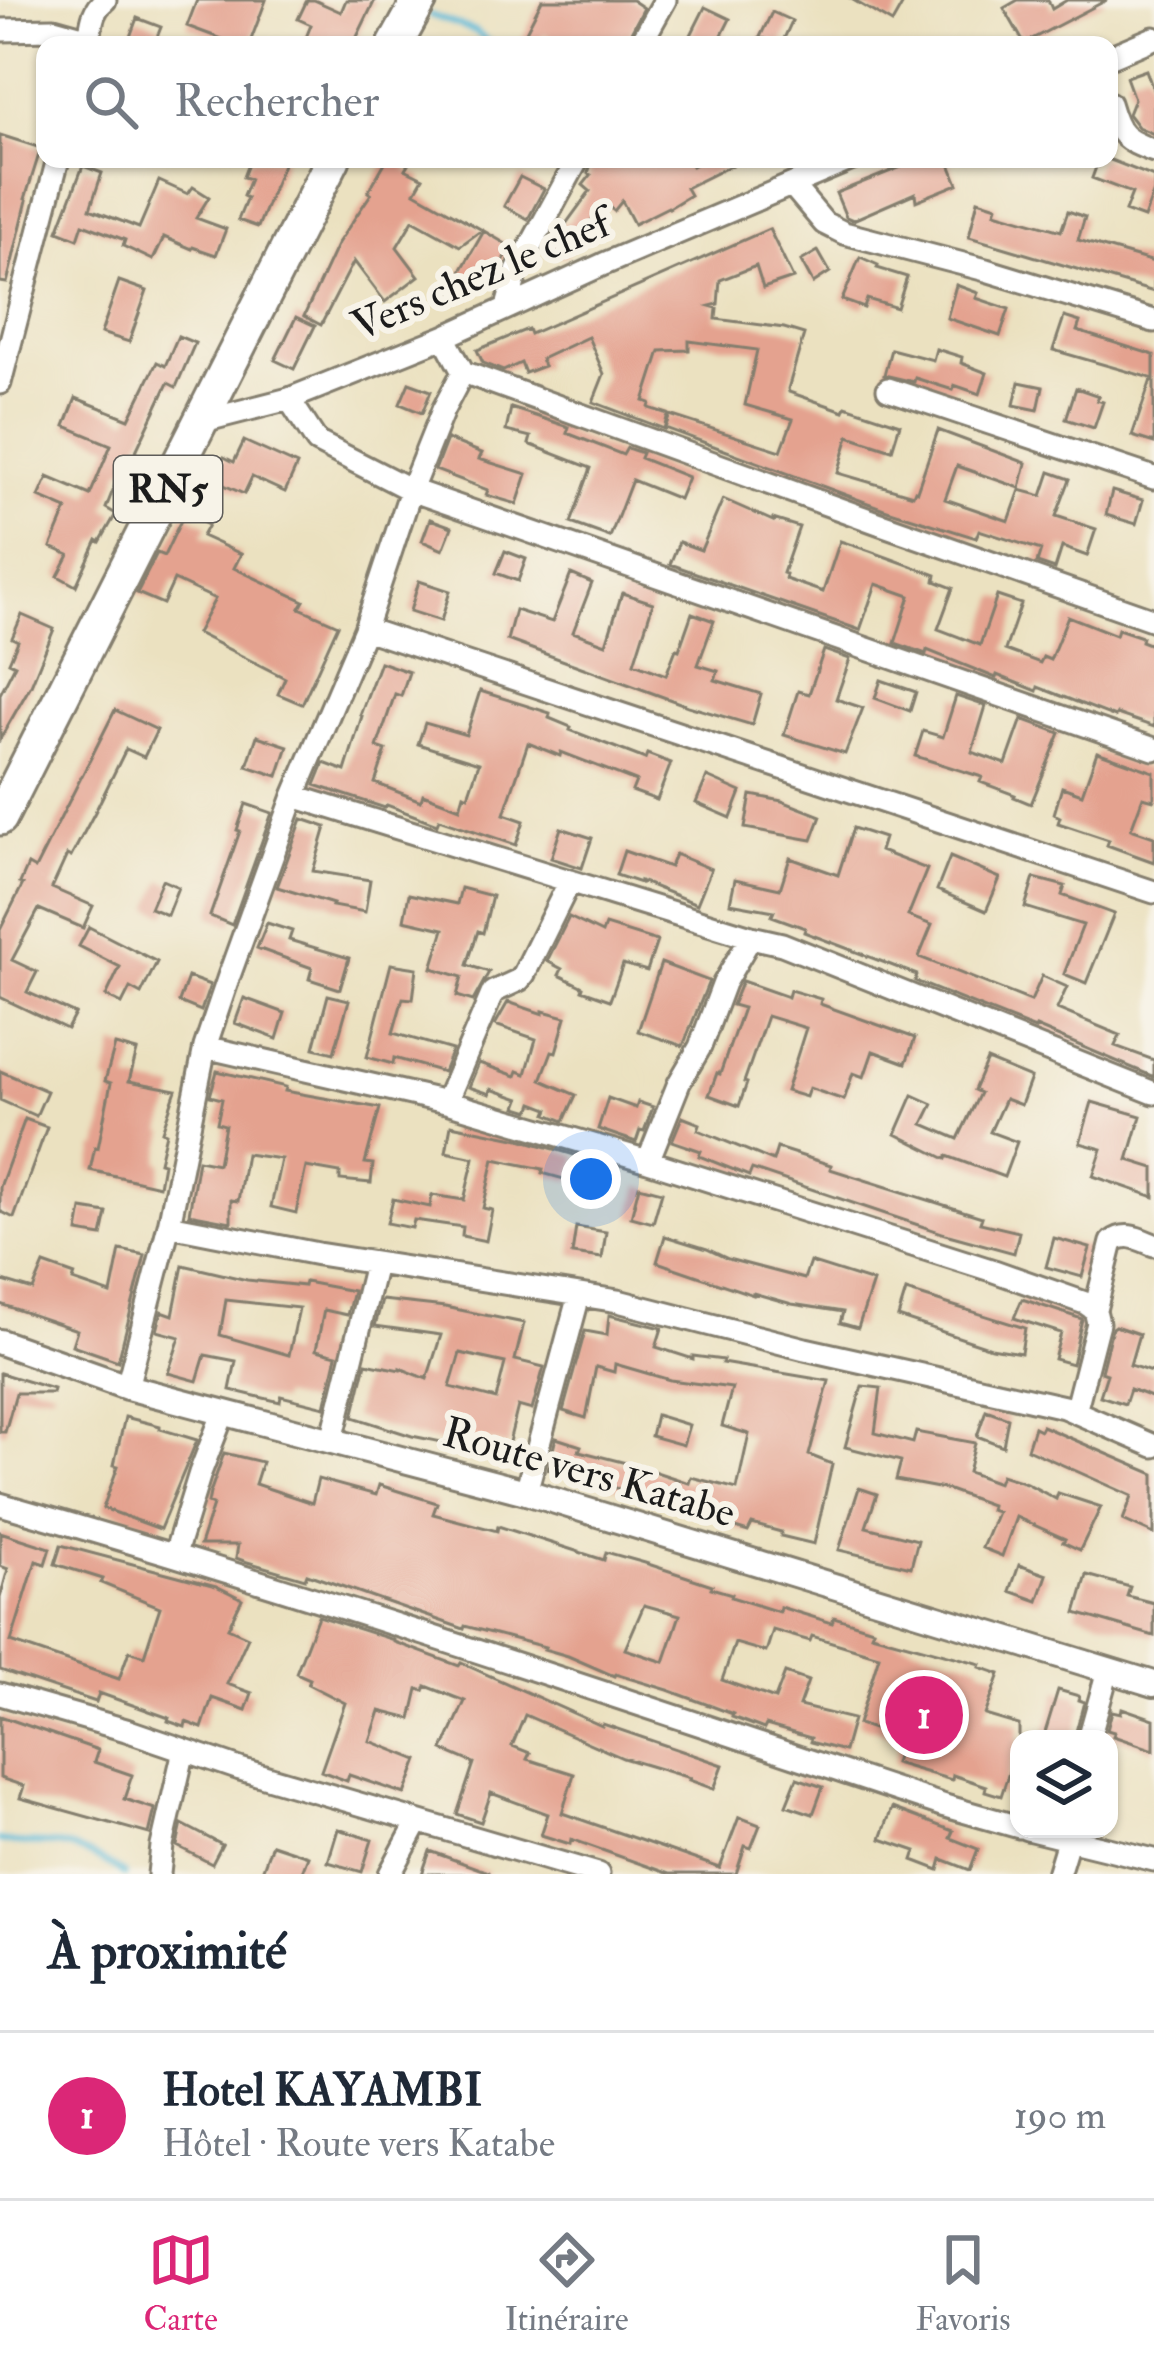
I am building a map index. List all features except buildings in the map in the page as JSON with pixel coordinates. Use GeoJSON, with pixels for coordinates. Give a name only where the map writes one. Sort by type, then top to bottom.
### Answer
{"type":"FeatureCollection","features":[{"type":"Feature","properties":{"kind":"highway"},"geometry":{"type":"LineString","coordinates":[[400,36],[420,0]]}},
{"type":"Feature","properties":{"kind":"highway","name":"RN5"},"geometry":{"type":"LineString","coordinates":[[0,818],[328,168]]}},
{"type":"Feature","properties":{"kind":"street"},"geometry":{"type":"LineString","coordinates":[[90,36],[96,7],[105,0]]}},
{"type":"Feature","properties":{"kind":"street"},"geometry":{"type":"LineString","coordinates":[[645,36],[665,0]]}},
{"type":"Feature","properties":{"kind":"street"},"geometry":{"type":"LineString","coordinates":[[0,30],[53,29],[72,36]]}},
{"type":"Feature","properties":{"kind":"street"},"geometry":{"type":"LineString","coordinates":[[1118,52],[1154,38]]}},
{"type":"Feature","properties":{"kind":"street"},"geometry":{"type":"LineString","coordinates":[[1118,128],[1130,142],[1154,151]]}},
{"type":"Feature","properties":{"kind":"street"},"geometry":{"type":"LineString","coordinates":[[0,383],[56,168]]}},
{"type":"Feature","properties":{"kind":"street"},"geometry":{"type":"LineString","coordinates":[[507,307],[517,271],[573,168]]}},
{"type":"Feature","properties":{"kind":"street","name":"Vers chez le chef"},"geometry":{"type":"LineString","coordinates":[[202,421],[289,399],[444,337],[831,168]]}},
{"type":"Feature","properties":{"kind":"street"},"geometry":{"type":"LineString","coordinates":[[792,185],[824,223],[844,233],[1154,321]]}},
{"type":"Feature","properties":{"kind":"street"},"geometry":{"type":"LineString","coordinates":[[444,337],[464,372],[1154,620]]}},
{"type":"Feature","properties":{"kind":"street"},"geometry":{"type":"LineString","coordinates":[[127,1387],[169,1225],[206,1047],[294,796],[364,629],[443,410],[464,372]]}},
{"type":"Feature","properties":{"kind":"street"},"geometry":{"type":"LineString","coordinates":[[888,389],[1154,478]]}},
{"type":"Feature","properties":{"kind":"street"},"geometry":{"type":"LineString","coordinates":[[289,399],[317,442],[411,490],[1154,749]]}},
{"type":"Feature","properties":{"kind":"street"},"geometry":{"type":"LineString","coordinates":[[364,629],[1154,892]]}},
{"type":"Feature","properties":{"kind":"street"},"geometry":{"type":"LineString","coordinates":[[294,796],[782,944],[1154,1094]]}},
{"type":"Feature","properties":{"kind":"street"},"geometry":{"type":"LineString","coordinates":[[446,1102],[493,992],[524,974],[569,881]]}},
{"type":"Feature","properties":{"kind":"street"},"geometry":{"type":"LineString","coordinates":[[648,1161],[724,982],[751,937]]}},
{"type":"Feature","properties":{"kind":"street"},"geometry":{"type":"LineString","coordinates":[[206,1047],[446,1102],[648,1161],[994,1271],[1095,1310]]}},
{"type":"Feature","properties":{"kind":"street"},"geometry":{"type":"LineString","coordinates":[[169,1225],[375,1264],[618,1301],[1075,1412],[1154,1446]]}},
{"type":"Feature","properties":{"kind":"street"},"geometry":{"type":"LineString","coordinates":[[1075,1412],[1112,1242],[1120,1235],[1154,1245]]}},
{"type":"Feature","properties":{"kind":"street"},"geometry":{"type":"LineString","coordinates":[[332,1440],[375,1264]]}},
{"type":"Feature","properties":{"kind":"street"},"geometry":{"type":"LineString","coordinates":[[526,1492],[579,1295]]}},
{"type":"Feature","properties":{"kind":"street","name":"Route vers Katabe"},"geometry":{"type":"LineString","coordinates":[[0,1342],[127,1387],[526,1492],[1154,1684]]}},
{"type":"Feature","properties":{"kind":"street"},"geometry":{"type":"LineString","coordinates":[[175,1554],[223,1414]]}},
{"type":"Feature","properties":{"kind":"street"},"geometry":{"type":"LineString","coordinates":[[0,1504],[175,1554],[1010,1824]]}},
{"type":"Feature","properties":{"kind":"street"},"geometry":{"type":"LineString","coordinates":[[1091,1730],[1108,1670]]}},
{"type":"Feature","properties":{"kind":"street"},"geometry":{"type":"LineString","coordinates":[[0,1694],[598,1874]]}},
{"type":"Feature","properties":{"kind":"street"},"geometry":{"type":"LineString","coordinates":[[159,1874],[184,1750]]}},
{"type":"Feature","properties":{"kind":"street"},"geometry":{"type":"LineString","coordinates":[[390,1874],[418,1822]]}},
{"type":"Feature","properties":{"kind":"street"},"geometry":{"type":"LineString","coordinates":[[1058,1874],[1068,1838]]}},
{"type":"Feature","properties":{"kind":"street"},"geometry":{"type":"LineString","coordinates":[[1079,1838],[1154,1860]]}},
{"type":"Feature","properties":{"kind":"waterway"},"geometry":{"type":"LineString","coordinates":[[430,15],[481,36]]}},
{"type":"Feature","properties":{"kind":"waterway"},"geometry":{"type":"LineString","coordinates":[[0,1840],[70,1848],[124,1874]]}},
{"type":"Feature","properties":{"kind":"place","name":"Hotel KAYAMBI"},"geometry":{"type":"Point","coordinates":[924,1715]}}]}
